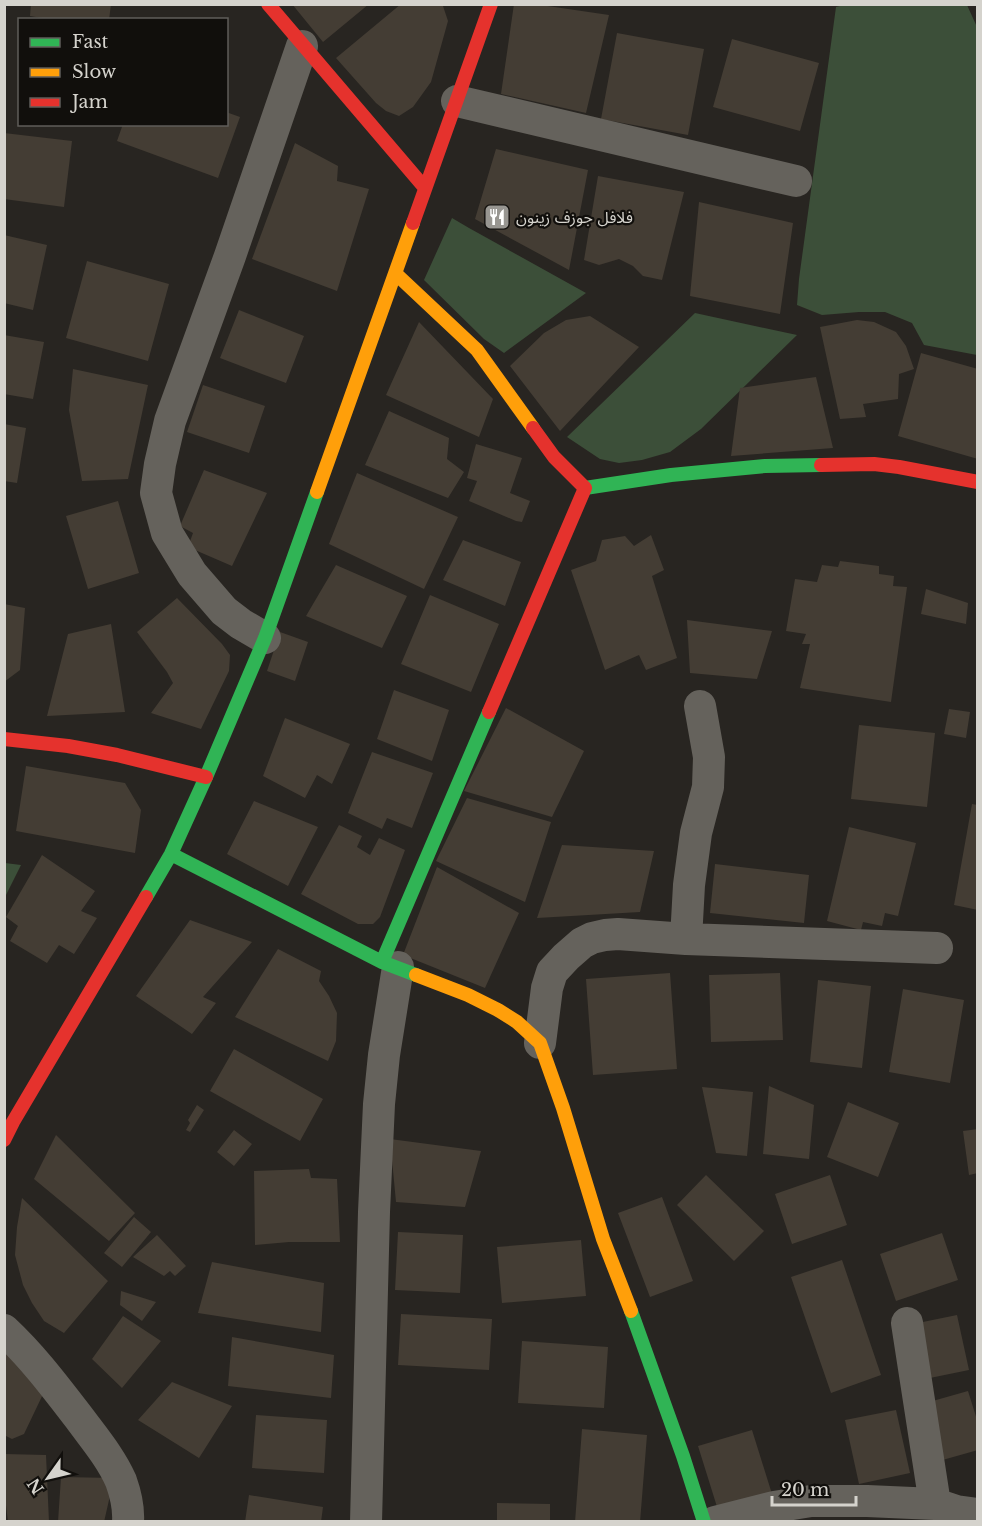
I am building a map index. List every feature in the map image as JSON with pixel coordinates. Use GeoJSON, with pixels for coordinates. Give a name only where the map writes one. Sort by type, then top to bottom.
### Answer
{"type":"FeatureCollection","features":[{"type":"Feature","properties":{"kind":"street"},"geometry":{"type":"LineString","coordinates":[[268,4],[425,188]]}},
{"type":"Feature","properties":{"kind":"street"},"geometry":{"type":"LineString","coordinates":[[4,1140],[171,854],[206,777],[265,638],[491,4]]}},
{"type":"Feature","properties":{"kind":"street"},"geometry":{"type":"LineString","coordinates":[[265,638],[224,611],[192,574],[167,533],[156,493],[170,421],[230,256],[302,45]]}},
{"type":"Feature","properties":{"kind":"street"},"geometry":{"type":"LineString","coordinates":[[458,101],[796,181]]}},
{"type":"Feature","properties":{"kind":"street"},"geometry":{"type":"LineString","coordinates":[[395,273],[477,350],[554,457],[585,488]]}},
{"type":"Feature","properties":{"kind":"street"},"geometry":{"type":"LineString","coordinates":[[585,488],[671,475],[765,466],[863,464],[899,467],[978,482]]}},
{"type":"Feature","properties":{"kind":"street"},"geometry":{"type":"LineString","coordinates":[[366,1521],[374,1212],[390,965],[585,488]]}},
{"type":"Feature","properties":{"kind":"street"},"geometry":{"type":"LineString","coordinates":[[686,939],[689,885],[696,833],[708,787],[709,757],[700,706]]}},
{"type":"Feature","properties":{"kind":"street"},"geometry":{"type":"LineString","coordinates":[[4,739],[68,746],[117,755],[206,777]]}},
{"type":"Feature","properties":{"kind":"street"},"geometry":{"type":"LineString","coordinates":[[171,854],[390,965],[468,995],[498,1010],[540,1043]]}},
{"type":"Feature","properties":{"kind":"street"},"geometry":{"type":"LineString","coordinates":[[704,1521],[676,1435],[603,1239],[540,1043],[547,988],[552,972],[582,943],[605,934],[937,948]]}},
{"type":"Feature","properties":{"kind":"street"},"geometry":{"type":"LineString","coordinates":[[907,1323],[935,1503]]}},
{"type":"Feature","properties":{"kind":"street"},"geometry":{"type":"LineString","coordinates":[[4,1330],[28,1353],[97,1442],[122,1485],[129,1507],[128,1521]]}},
{"type":"Feature","properties":{"kind":"street"},"geometry":{"type":"LineString","coordinates":[[715,1521],[811,1501],[935,1503],[956,1511],[978,1514]]}},
{"type":"Feature","properties":{"kind":"green space"},"geometry":{"type":"Polygon","coordinates":[[[844,5],[967,5],[977,27],[977,355],[924,345],[912,323],[885,312],[822,315],[797,305],[836,7],[844,5]]]}},
{"type":"Feature","properties":{"kind":"green space"},"geometry":{"type":"Polygon","coordinates":[[[452,218],[586,293],[504,353],[484,339],[424,280],[452,218]]]}},
{"type":"Feature","properties":{"kind":"green space"},"geometry":{"type":"Polygon","coordinates":[[[695,313],[797,335],[701,429],[670,452],[642,460],[619,463],[600,459],[567,437],[695,313]]]}},
{"type":"Feature","properties":{"kind":"green space"},"geometry":{"type":"Polygon","coordinates":[[[4,863],[21,865],[5,897],[4,863]]]}},
{"type":"Feature","properties":{"kind":"building"},"geometry":{"type":"Polygon","coordinates":[[[31,4],[111,4],[109,18],[30,16],[31,4]]]}},
{"type":"Feature","properties":{"kind":"building"},"geometry":{"type":"Polygon","coordinates":[[[292,4],[369,4],[323,42],[292,4]]]}},
{"type":"Feature","properties":{"kind":"building"},"geometry":{"type":"Polygon","coordinates":[[[401,4],[443,6],[448,21],[431,82],[413,107],[399,116],[386,111],[376,103],[336,58],[401,4]]]}},
{"type":"Feature","properties":{"kind":"building"},"geometry":{"type":"Polygon","coordinates":[[[514,4],[534,4],[609,15],[586,113],[501,94],[514,4]]]}},
{"type":"Feature","properties":{"kind":"building"},"geometry":{"type":"Polygon","coordinates":[[[617,33],[704,49],[688,135],[601,119],[617,33]]]}},
{"type":"Feature","properties":{"kind":"building"},"geometry":{"type":"Polygon","coordinates":[[[732,39],[819,63],[800,131],[713,107],[732,39]]]}},
{"type":"Feature","properties":{"kind":"building"},"geometry":{"type":"Polygon","coordinates":[[[228,113],[240,117],[218,178],[117,141],[122,126],[228,126],[228,113]]]}},
{"type":"Feature","properties":{"kind":"building"},"geometry":{"type":"Polygon","coordinates":[[[4,133],[72,141],[64,207],[4,199],[4,133]]]}},
{"type":"Feature","properties":{"kind":"building"},"geometry":{"type":"Polygon","coordinates":[[[295,143],[338,166],[337,181],[369,189],[337,291],[252,259],[295,143]]]}},
{"type":"Feature","properties":{"kind":"building"},"geometry":{"type":"Polygon","coordinates":[[[496,149],[588,170],[569,270],[475,219],[496,149]]]}},
{"type":"Feature","properties":{"kind":"building"},"geometry":{"type":"Polygon","coordinates":[[[598,176],[684,192],[662,280],[643,276],[633,266],[619,259],[599,265],[584,260],[598,176]]]}},
{"type":"Feature","properties":{"kind":"building"},"geometry":{"type":"Polygon","coordinates":[[[699,202],[793,223],[780,314],[690,296],[699,202]]]}},
{"type":"Feature","properties":{"kind":"building"},"geometry":{"type":"Polygon","coordinates":[[[4,235],[47,245],[33,310],[4,303],[4,235]]]}},
{"type":"Feature","properties":{"kind":"building"},"geometry":{"type":"Polygon","coordinates":[[[87,261],[169,284],[148,361],[66,338],[87,261]]]}},
{"type":"Feature","properties":{"kind":"building"},"geometry":{"type":"Polygon","coordinates":[[[239,310],[304,336],[286,383],[220,358],[239,310]]]}},
{"type":"Feature","properties":{"kind":"building"},"geometry":{"type":"Polygon","coordinates":[[[590,316],[639,347],[560,431],[510,366],[544,333],[566,320],[590,316]]]}},
{"type":"Feature","properties":{"kind":"building"},"geometry":{"type":"Polygon","coordinates":[[[857,320],[874,322],[896,332],[906,346],[914,369],[899,374],[898,399],[863,404],[866,417],[840,419],[820,327],[857,320]]]}},
{"type":"Feature","properties":{"kind":"building"},"geometry":{"type":"Polygon","coordinates":[[[419,322],[493,399],[479,437],[386,395],[419,322]]]}},
{"type":"Feature","properties":{"kind":"building"},"geometry":{"type":"Polygon","coordinates":[[[4,335],[44,342],[33,399],[4,394],[4,335]]]}},
{"type":"Feature","properties":{"kind":"building"},"geometry":{"type":"Polygon","coordinates":[[[921,353],[978,369],[978,459],[898,436],[921,353]]]}},
{"type":"Feature","properties":{"kind":"building"},"geometry":{"type":"Polygon","coordinates":[[[73,369],[148,385],[128,479],[82,481],[69,410],[73,369]]]}},
{"type":"Feature","properties":{"kind":"building"},"geometry":{"type":"Polygon","coordinates":[[[816,377],[833,448],[731,456],[740,388],[816,377]]]}},
{"type":"Feature","properties":{"kind":"building"},"geometry":{"type":"Polygon","coordinates":[[[203,385],[265,406],[249,453],[187,432],[203,385]]]}},
{"type":"Feature","properties":{"kind":"building"},"geometry":{"type":"Polygon","coordinates":[[[389,411],[449,438],[447,459],[464,472],[448,498],[365,465],[389,411]]]}},
{"type":"Feature","properties":{"kind":"building"},"geometry":{"type":"Polygon","coordinates":[[[4,424],[26,428],[17,483],[4,481],[4,424]]]}},
{"type":"Feature","properties":{"kind":"building"},"geometry":{"type":"Polygon","coordinates":[[[476,444],[522,458],[510,493],[530,501],[522,522],[469,501],[477,481],[467,478],[476,444]]]}},
{"type":"Feature","properties":{"kind":"building"},"geometry":{"type":"Polygon","coordinates":[[[204,470],[267,493],[232,566],[188,547],[193,533],[180,526],[204,470]]]}},
{"type":"Feature","properties":{"kind":"building"},"geometry":{"type":"Polygon","coordinates":[[[357,473],[458,517],[424,589],[329,544],[357,473]]]}},
{"type":"Feature","properties":{"kind":"building"},"geometry":{"type":"Polygon","coordinates":[[[118,501],[139,573],[88,589],[66,516],[118,501]]]}},
{"type":"Feature","properties":{"kind":"building"},"geometry":{"type":"Polygon","coordinates":[[[651,535],[664,570],[652,576],[677,658],[646,670],[639,655],[605,670],[571,570],[596,561],[602,540],[625,536],[634,546],[651,535]]]}},
{"type":"Feature","properties":{"kind":"building"},"geometry":{"type":"Polygon","coordinates":[[[463,540],[521,562],[505,606],[443,580],[463,540]]]}},
{"type":"Feature","properties":{"kind":"building"},"geometry":{"type":"Polygon","coordinates":[[[840,561],[879,566],[879,574],[894,576],[893,586],[907,587],[891,702],[800,688],[810,644],[802,644],[806,634],[786,631],[795,579],[817,582],[822,565],[838,567],[840,561]]]}},
{"type":"Feature","properties":{"kind":"building"},"geometry":{"type":"Polygon","coordinates":[[[336,565],[407,596],[382,648],[306,616],[336,565]]]}},
{"type":"Feature","properties":{"kind":"building"},"geometry":{"type":"Polygon","coordinates":[[[926,589],[968,603],[966,624],[921,614],[926,589]]]}},
{"type":"Feature","properties":{"kind":"building"},"geometry":{"type":"Polygon","coordinates":[[[430,595],[499,624],[471,692],[401,664],[430,595]]]}},
{"type":"Feature","properties":{"kind":"building"},"geometry":{"type":"Polygon","coordinates":[[[177,598],[230,655],[229,671],[201,729],[151,713],[173,683],[137,632],[177,598]]]}},
{"type":"Feature","properties":{"kind":"building"},"geometry":{"type":"Polygon","coordinates":[[[4,604],[25,608],[20,670],[4,682],[4,604]]]}},
{"type":"Feature","properties":{"kind":"building"},"geometry":{"type":"Polygon","coordinates":[[[687,620],[772,631],[757,679],[690,673],[687,620]]]}},
{"type":"Feature","properties":{"kind":"building"},"geometry":{"type":"Polygon","coordinates":[[[111,624],[125,712],[47,716],[68,634],[111,624]]]}},
{"type":"Feature","properties":{"kind":"building"},"geometry":{"type":"Polygon","coordinates":[[[280,632],[308,642],[295,681],[267,671],[280,632]]]}},
{"type":"Feature","properties":{"kind":"building"},"geometry":{"type":"Polygon","coordinates":[[[394,690],[449,710],[432,761],[377,739],[394,690]]]}},
{"type":"Feature","properties":{"kind":"building"},"geometry":{"type":"Polygon","coordinates":[[[506,708],[584,751],[552,817],[464,791],[506,708]]]}},
{"type":"Feature","properties":{"kind":"building"},"geometry":{"type":"Polygon","coordinates":[[[949,709],[970,712],[966,738],[944,734],[949,709]]]}},
{"type":"Feature","properties":{"kind":"building"},"geometry":{"type":"Polygon","coordinates":[[[285,718],[350,744],[332,784],[317,775],[305,798],[263,776],[285,718]]]}},
{"type":"Feature","properties":{"kind":"building"},"geometry":{"type":"Polygon","coordinates":[[[859,725],[935,733],[927,807],[851,799],[859,725]]]}},
{"type":"Feature","properties":{"kind":"building"},"geometry":{"type":"Polygon","coordinates":[[[372,752],[433,773],[412,828],[387,818],[382,829],[348,813],[372,752]]]}},
{"type":"Feature","properties":{"kind":"building"},"geometry":{"type":"Polygon","coordinates":[[[26,766],[125,783],[141,810],[135,853],[16,831],[26,766]]]}},
{"type":"Feature","properties":{"kind":"building"},"geometry":{"type":"Polygon","coordinates":[[[467,798],[551,822],[525,902],[436,861],[467,798]]]}},
{"type":"Feature","properties":{"kind":"building"},"geometry":{"type":"Polygon","coordinates":[[[254,801],[318,827],[288,886],[227,854],[254,801]]]}},
{"type":"Feature","properties":{"kind":"building"},"geometry":{"type":"Polygon","coordinates":[[[972,804],[978,805],[978,910],[954,905],[972,804]]]}},
{"type":"Feature","properties":{"kind":"building"},"geometry":{"type":"Polygon","coordinates":[[[339,825],[362,836],[357,847],[370,855],[379,838],[405,850],[380,917],[373,924],[358,924],[301,894],[339,825]]]}},
{"type":"Feature","properties":{"kind":"building"},"geometry":{"type":"Polygon","coordinates":[[[849,827],[916,843],[898,916],[885,913],[882,926],[863,922],[861,930],[827,921],[849,827]]]}},
{"type":"Feature","properties":{"kind":"building"},"geometry":{"type":"Polygon","coordinates":[[[562,845],[654,851],[640,912],[537,918],[562,845]]]}},
{"type":"Feature","properties":{"kind":"building"},"geometry":{"type":"Polygon","coordinates":[[[42,855],[95,891],[81,911],[97,918],[74,954],[59,945],[47,963],[10,941],[18,926],[6,917],[42,855]]]}},
{"type":"Feature","properties":{"kind":"building"},"geometry":{"type":"Polygon","coordinates":[[[715,864],[809,875],[804,923],[710,913],[715,864]]]}},
{"type":"Feature","properties":{"kind":"building"},"geometry":{"type":"Polygon","coordinates":[[[437,867],[519,913],[485,988],[403,955],[437,867]]]}},
{"type":"Feature","properties":{"kind":"building"},"geometry":{"type":"Polygon","coordinates":[[[190,920],[252,942],[203,997],[216,1003],[192,1034],[136,996],[190,920]]]}},
{"type":"Feature","properties":{"kind":"building"},"geometry":{"type":"Polygon","coordinates":[[[278,949],[321,971],[319,981],[337,1013],[336,1041],[328,1061],[235,1017],[278,949]]]}},
{"type":"Feature","properties":{"kind":"building"},"geometry":{"type":"Polygon","coordinates":[[[670,973],[677,1069],[593,1075],[586,979],[670,973]]]}},
{"type":"Feature","properties":{"kind":"building"},"geometry":{"type":"Polygon","coordinates":[[[780,973],[783,1040],[711,1042],[709,975],[780,973]]]}},
{"type":"Feature","properties":{"kind":"building"},"geometry":{"type":"Polygon","coordinates":[[[818,980],[871,986],[862,1068],[810,1062],[818,980]]]}},
{"type":"Feature","properties":{"kind":"building"},"geometry":{"type":"Polygon","coordinates":[[[903,989],[964,1000],[950,1083],[889,1072],[903,989]]]}},
{"type":"Feature","properties":{"kind":"building"},"geometry":{"type":"Polygon","coordinates":[[[234,1049],[323,1099],[300,1141],[210,1091],[234,1049]]]}},
{"type":"Feature","properties":{"kind":"building"},"geometry":{"type":"Polygon","coordinates":[[[769,1086],[814,1105],[809,1159],[763,1154],[769,1086]]]}},
{"type":"Feature","properties":{"kind":"building"},"geometry":{"type":"Polygon","coordinates":[[[702,1087],[753,1092],[747,1156],[716,1153],[702,1087]]]}},
{"type":"Feature","properties":{"kind":"building"},"geometry":{"type":"Polygon","coordinates":[[[848,1102],[899,1123],[878,1177],[827,1157],[848,1102]]]}},
{"type":"Feature","properties":{"kind":"building"},"geometry":{"type":"Polygon","coordinates":[[[197,1105],[204,1110],[190,1132],[186,1130],[190,1123],[188,1120],[197,1105]]]}},
{"type":"Feature","properties":{"kind":"building"},"geometry":{"type":"Polygon","coordinates":[[[978,1129],[978,1173],[969,1175],[963,1131],[978,1129]]]}},
{"type":"Feature","properties":{"kind":"building"},"geometry":{"type":"Polygon","coordinates":[[[234,1130],[252,1144],[234,1166],[217,1152],[234,1130]]]}},
{"type":"Feature","properties":{"kind":"building"},"geometry":{"type":"Polygon","coordinates":[[[56,1135],[135,1213],[109,1241],[34,1179],[56,1135]]]}},
{"type":"Feature","properties":{"kind":"building"},"geometry":{"type":"Polygon","coordinates":[[[390,1139],[481,1151],[465,1207],[396,1202],[390,1139]]]}},
{"type":"Feature","properties":{"kind":"building"},"geometry":{"type":"Polygon","coordinates":[[[309,1169],[311,1178],[337,1179],[340,1242],[255,1245],[254,1171],[309,1169]]]}},
{"type":"Feature","properties":{"kind":"building"},"geometry":{"type":"Polygon","coordinates":[[[706,1175],[764,1231],[734,1261],[677,1205],[706,1175]]]}},
{"type":"Feature","properties":{"kind":"building"},"geometry":{"type":"Polygon","coordinates":[[[830,1175],[847,1225],[792,1244],[775,1194],[830,1175]]]}},
{"type":"Feature","properties":{"kind":"building"},"geometry":{"type":"Polygon","coordinates":[[[662,1197],[693,1281],[650,1297],[618,1213],[662,1197]]]}},
{"type":"Feature","properties":{"kind":"building"},"geometry":{"type":"Polygon","coordinates":[[[22,1198],[108,1281],[64,1333],[44,1321],[23,1285],[15,1255],[22,1198]]]}},
{"type":"Feature","properties":{"kind":"building"},"geometry":{"type":"Polygon","coordinates":[[[134,1217],[151,1232],[122,1267],[104,1253],[134,1217]]]}},
{"type":"Feature","properties":{"kind":"building"},"geometry":{"type":"Polygon","coordinates":[[[398,1232],[463,1235],[460,1293],[395,1290],[398,1232]]]}},
{"type":"Feature","properties":{"kind":"building"},"geometry":{"type":"Polygon","coordinates":[[[942,1233],[958,1280],[896,1301],[880,1254],[942,1233]]]}},
{"type":"Feature","properties":{"kind":"building"},"geometry":{"type":"Polygon","coordinates":[[[157,1235],[186,1266],[175,1276],[170,1271],[164,1276],[133,1257],[157,1235]]]}},
{"type":"Feature","properties":{"kind":"building"},"geometry":{"type":"Polygon","coordinates":[[[581,1240],[586,1296],[502,1303],[497,1247],[581,1240]]]}},
{"type":"Feature","properties":{"kind":"building"},"geometry":{"type":"Polygon","coordinates":[[[842,1260],[881,1375],[831,1393],[791,1277],[842,1260]]]}},
{"type":"Feature","properties":{"kind":"building"},"geometry":{"type":"Polygon","coordinates":[[[212,1262],[324,1283],[321,1332],[198,1313],[212,1262]]]}},
{"type":"Feature","properties":{"kind":"building"},"geometry":{"type":"Polygon","coordinates":[[[121,1291],[156,1302],[142,1321],[120,1305],[121,1291]]]}},
{"type":"Feature","properties":{"kind":"building"},"geometry":{"type":"Polygon","coordinates":[[[401,1314],[492,1319],[489,1370],[398,1365],[401,1314]]]}},
{"type":"Feature","properties":{"kind":"building"},"geometry":{"type":"Polygon","coordinates":[[[957,1315],[969,1370],[925,1379],[913,1324],[957,1315]]]}},
{"type":"Feature","properties":{"kind":"building"},"geometry":{"type":"Polygon","coordinates":[[[123,1316],[161,1341],[122,1388],[92,1359],[123,1316]]]}},
{"type":"Feature","properties":{"kind":"building"},"geometry":{"type":"Polygon","coordinates":[[[232,1337],[334,1355],[331,1398],[228,1386],[232,1337]]]}},
{"type":"Feature","properties":{"kind":"building"},"geometry":{"type":"Polygon","coordinates":[[[4,1341],[45,1390],[24,1434],[12,1439],[4,1435],[4,1341]]]}},
{"type":"Feature","properties":{"kind":"building"},"geometry":{"type":"Polygon","coordinates":[[[522,1341],[608,1347],[604,1408],[518,1403],[522,1341]]]}},
{"type":"Feature","properties":{"kind":"building"},"geometry":{"type":"Polygon","coordinates":[[[172,1382],[232,1406],[199,1458],[138,1420],[172,1382]]]}},
{"type":"Feature","properties":{"kind":"building"},"geometry":{"type":"Polygon","coordinates":[[[968,1391],[978,1423],[978,1450],[939,1461],[922,1404],[968,1391]]]}},
{"type":"Feature","properties":{"kind":"building"},"geometry":{"type":"Polygon","coordinates":[[[896,1410],[910,1473],[859,1484],[845,1420],[896,1410]]]}},
{"type":"Feature","properties":{"kind":"building"},"geometry":{"type":"Polygon","coordinates":[[[256,1415],[327,1420],[324,1473],[252,1468],[256,1415]]]}},
{"type":"Feature","properties":{"kind":"building"},"geometry":{"type":"Polygon","coordinates":[[[582,1429],[647,1435],[640,1522],[575,1522],[582,1429]]]}},
{"type":"Feature","properties":{"kind":"building"},"geometry":{"type":"Polygon","coordinates":[[[752,1430],[772,1494],[718,1510],[698,1446],[752,1430]]]}},
{"type":"Feature","properties":{"kind":"building"},"geometry":{"type":"Polygon","coordinates":[[[4,1454],[46,1455],[49,1522],[8,1522],[4,1489],[4,1454]]]}},
{"type":"Feature","properties":{"kind":"building"},"geometry":{"type":"Polygon","coordinates":[[[61,1477],[114,1478],[104,1522],[58,1522],[61,1477]]]}},
{"type":"Feature","properties":{"kind":"building"},"geometry":{"type":"Polygon","coordinates":[[[249,1495],[323,1507],[321,1522],[245,1522],[249,1495]]]}},
{"type":"Feature","properties":{"kind":"building"},"geometry":{"type":"Polygon","coordinates":[[[497,1503],[550,1504],[550,1522],[497,1522],[497,1503]]]}},
{"type":"Feature","properties":{"kind":"traffic: fast"},"geometry":{"type":"LineString","coordinates":[[585,488],[671,475],[765,466],[821,465]]}},
{"type":"Feature","properties":{"kind":"traffic: fast"},"geometry":{"type":"LineString","coordinates":[[146,897],[171,854],[265,638],[317,492]]}},
{"type":"Feature","properties":{"kind":"traffic: fast"},"geometry":{"type":"LineString","coordinates":[[382,962],[489,712]]}},
{"type":"Feature","properties":{"kind":"traffic: fast"},"geometry":{"type":"LineString","coordinates":[[171,854],[382,962],[416,975]]}},
{"type":"Feature","properties":{"kind":"traffic: fast"},"geometry":{"type":"LineString","coordinates":[[631,1311],[704,1522]]}},
{"type":"Feature","properties":{"kind":"traffic: slow"},"geometry":{"type":"LineString","coordinates":[[317,492],[413,223]]}},
{"type":"Feature","properties":{"kind":"traffic: slow"},"geometry":{"type":"LineString","coordinates":[[395,273],[477,350],[533,428]]}},
{"type":"Feature","properties":{"kind":"traffic: slow"},"geometry":{"type":"LineString","coordinates":[[416,975],[468,995],[498,1010],[517,1022],[540,1043],[563,1108],[603,1239],[631,1311]]}},
{"type":"Feature","properties":{"kind":"traffic: jam"},"geometry":{"type":"LineString","coordinates":[[268,4],[425,188]]}},
{"type":"Feature","properties":{"kind":"traffic: jam"},"geometry":{"type":"LineString","coordinates":[[413,223],[491,4]]}},
{"type":"Feature","properties":{"kind":"traffic: jam"},"geometry":{"type":"LineString","coordinates":[[489,712],[585,488],[554,457],[533,428]]}},
{"type":"Feature","properties":{"kind":"traffic: jam"},"geometry":{"type":"LineString","coordinates":[[821,465],[874,464],[978,482]]}},
{"type":"Feature","properties":{"kind":"traffic: jam"},"geometry":{"type":"LineString","coordinates":[[4,739],[68,746],[117,755],[206,777]]}},
{"type":"Feature","properties":{"kind":"traffic: jam"},"geometry":{"type":"LineString","coordinates":[[4,1140],[146,897]]}},
{"type":"Feature","properties":{"kind":"place","name":"فلافل جوزف زينون"},"geometry":{"type":"Point","coordinates":[497,217]}}]}
